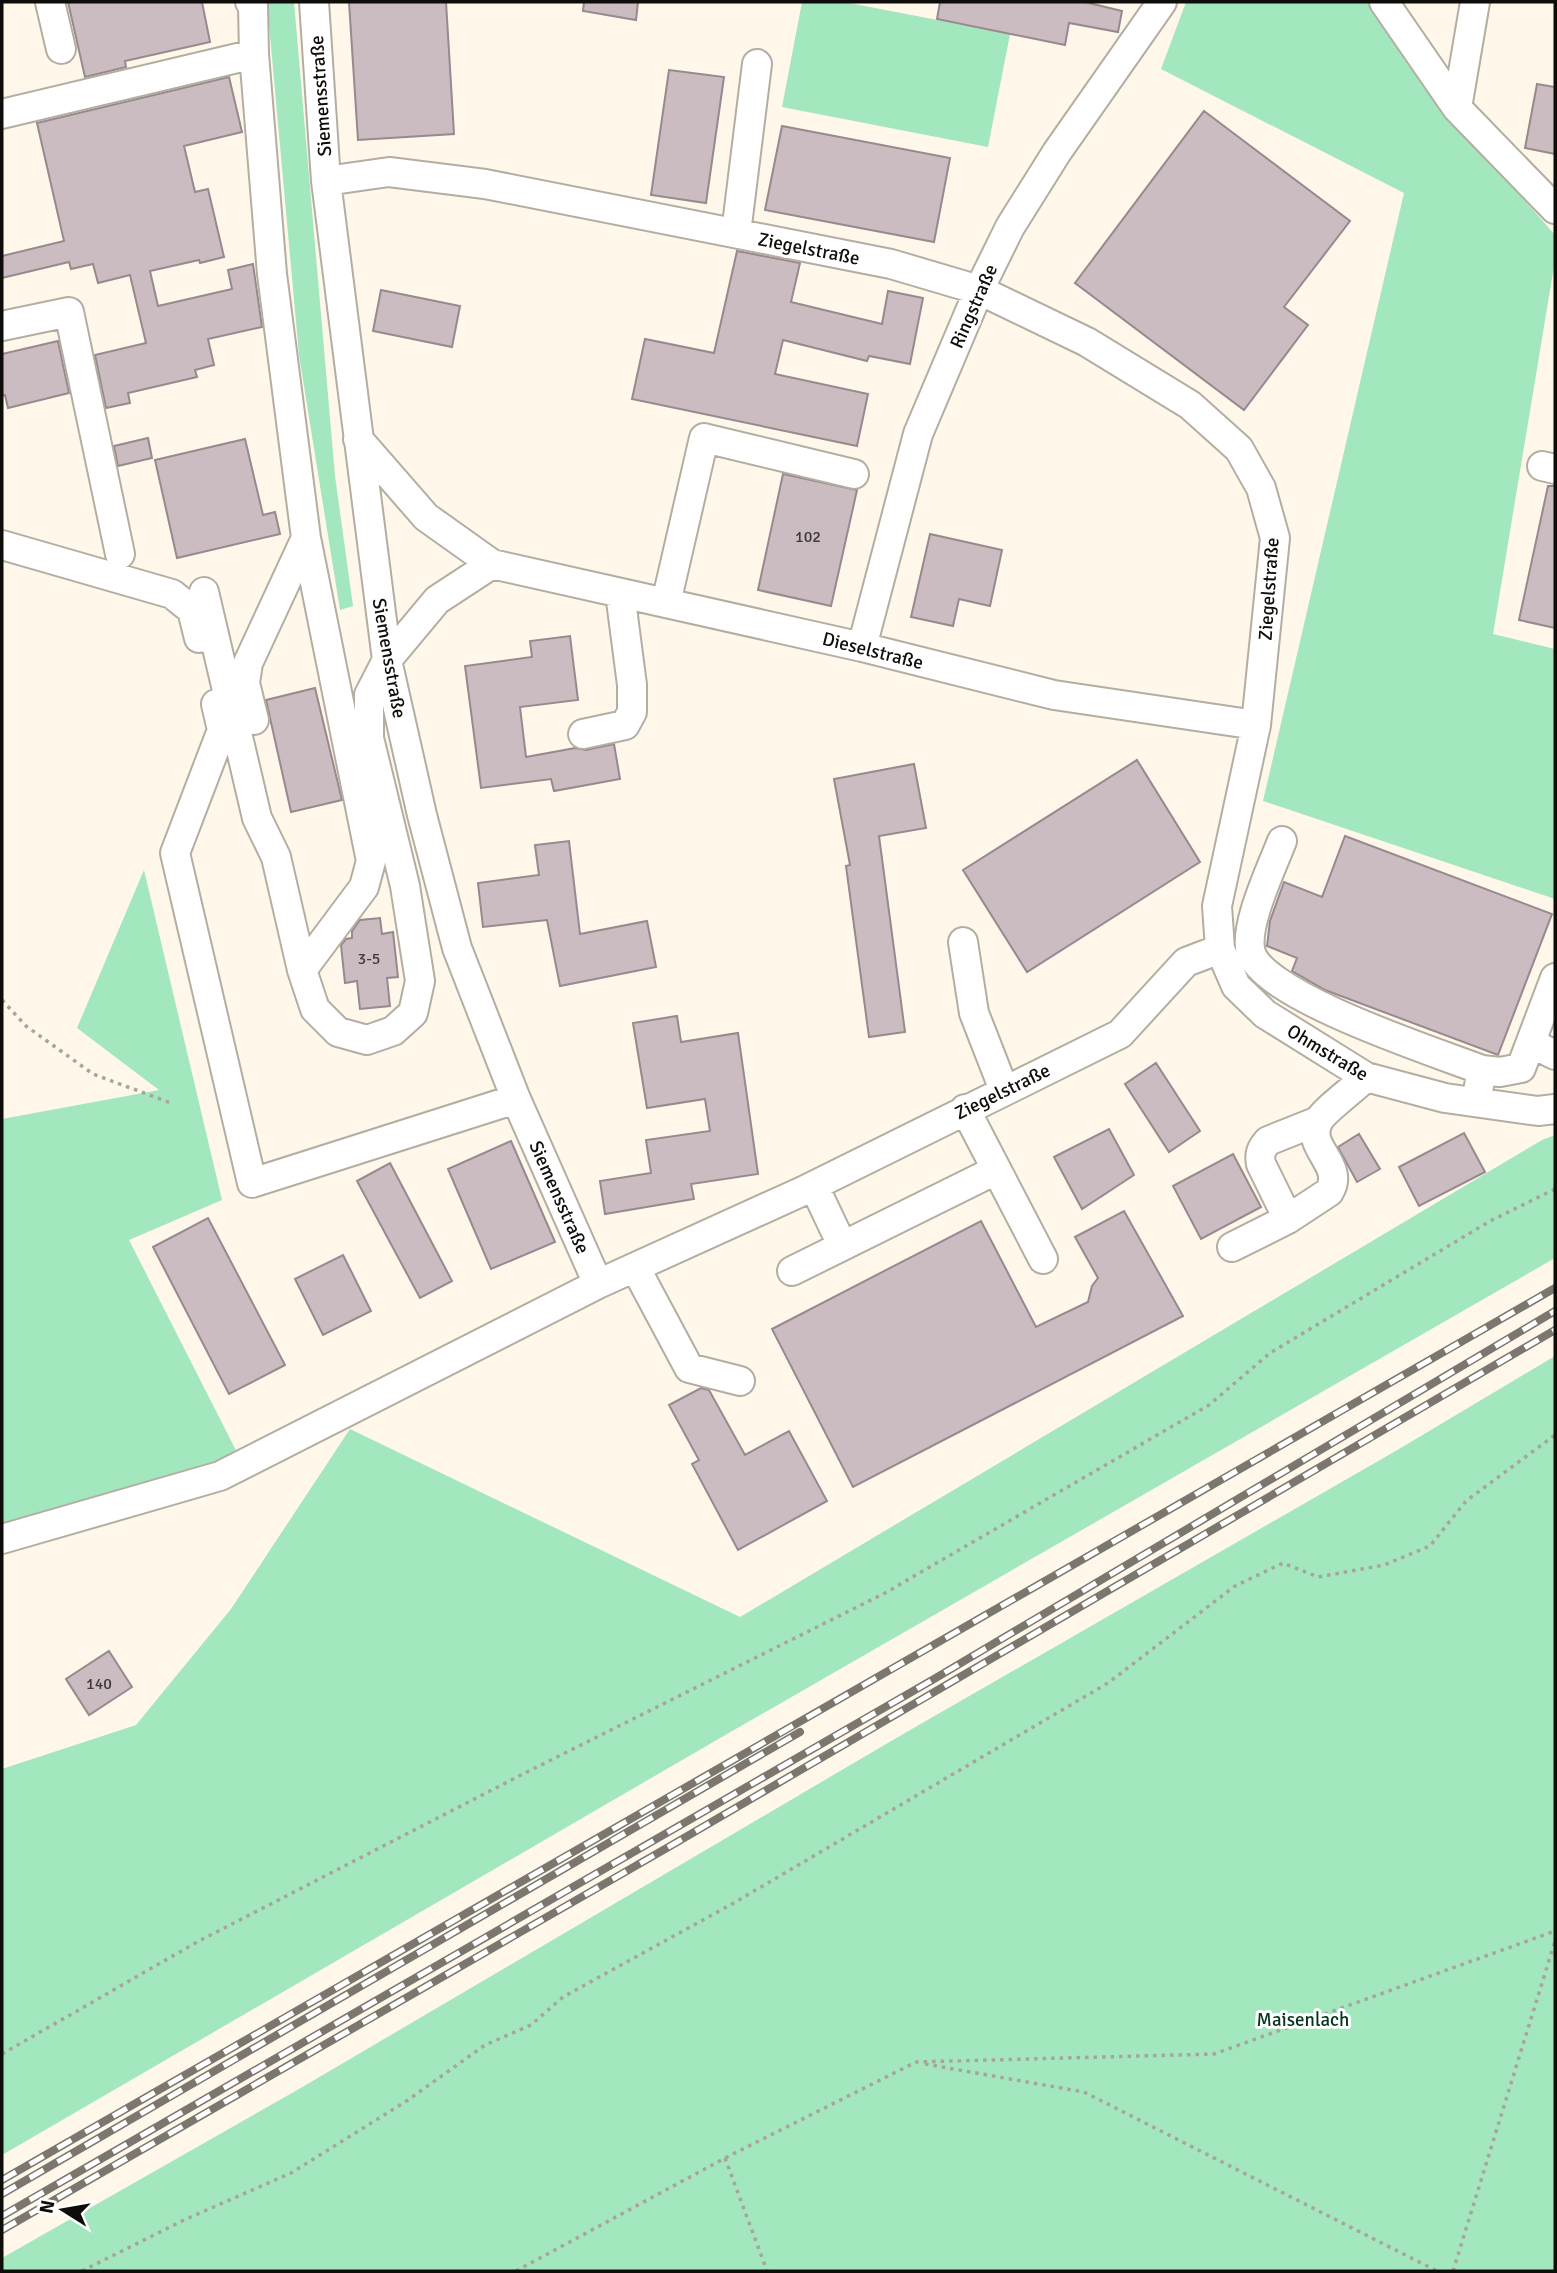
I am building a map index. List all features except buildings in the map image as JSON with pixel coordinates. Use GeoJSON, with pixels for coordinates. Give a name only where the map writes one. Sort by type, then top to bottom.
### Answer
{"type":"FeatureCollection","features":[{"type":"Feature","properties":{"kind":"street"},"geometry":{"type":"LineString","coordinates":[[50,2],[61,49]]}},
{"type":"Feature","properties":{"kind":"street"},"geometry":{"type":"LineString","coordinates":[[250,2],[253,6],[254,54],[272,274],[306,538],[371,861],[364,887],[302,970]]}},
{"type":"Feature","properties":{"kind":"street","name":"Siemensstraße"},"geometry":{"type":"LineString","coordinates":[[314,2],[326,181],[387,660],[422,815],[457,948],[516,1099],[598,1283]]}},
{"type":"Feature","properties":{"kind":"street","name":"Ringstraße"},"geometry":{"type":"LineString","coordinates":[[862,647],[918,434],[979,290],[1010,227],[1057,152],[1163,2]]}},
{"type":"Feature","properties":{"kind":"street"},"geometry":{"type":"LineString","coordinates":[[1384,2],[1457,108],[1555,209]]}},
{"type":"Feature","properties":{"kind":"street"},"geometry":{"type":"LineString","coordinates":[[1457,108],[1475,2]]}},
{"type":"Feature","properties":{"kind":"street"},"geometry":{"type":"LineString","coordinates":[[2,114],[254,54]]}},
{"type":"Feature","properties":{"kind":"street"},"geometry":{"type":"LineString","coordinates":[[736,233],[757,64]]}},
{"type":"Feature","properties":{"kind":"street","name":"Ziegelstraße"},"geometry":{"type":"LineString","coordinates":[[2,1539],[220,1476],[598,1283],[814,1186],[1120,1034],[1185,962],[1220,949],[1217,906],[1256,725],[1275,538],[1261,488],[1239,449],[1190,405],[1087,342],[979,290],[891,264],[485,184],[389,172],[326,181]]}},
{"type":"Feature","properties":{"kind":"street"},"geometry":{"type":"LineString","coordinates":[[2,326],[69,312],[120,554]]}},
{"type":"Feature","properties":{"kind":"street","name":"Dieselstraße"},"geometry":{"type":"LineString","coordinates":[[358,439],[426,517],[492,564],[862,647],[1054,695],[1256,725]]}},
{"type":"Feature","properties":{"kind":"street"},"geometry":{"type":"LineString","coordinates":[[666,603],[704,439],[853,474]]}},
{"type":"Feature","properties":{"kind":"street"},"geometry":{"type":"LineString","coordinates":[[276,857],[277,820],[245,683],[248,663],[306,538]]}},
{"type":"Feature","properties":{"kind":"street"},"geometry":{"type":"LineString","coordinates":[[2,545],[173,594],[192,610],[222,730],[174,853],[252,1183],[516,1099]]}},
{"type":"Feature","properties":{"kind":"street"},"geometry":{"type":"LineString","coordinates":[[204,592],[257,818],[276,857],[302,970],[314,1009],[338,1032],[367,1040],[393,1031],[413,1013],[420,981],[405,886],[369,738],[369,695],[387,660],[437,600],[492,564]]}},
{"type":"Feature","properties":{"kind":"street"},"geometry":{"type":"LineString","coordinates":[[583,734],[625,725],[632,712],[632,685],[620,593]]}},
{"type":"Feature","properties":{"kind":"street"},"geometry":{"type":"LineString","coordinates":[[1282,841],[1249,930],[1251,952],[1260,969],[1313,1004],[1482,1070],[1500,1072],[1521,1068],[1543,1049],[1555,978]]}},
{"type":"Feature","properties":{"kind":"street"},"geometry":{"type":"LineString","coordinates":[[963,942],[974,1013],[1004,1090]]}},
{"type":"Feature","properties":{"kind":"street","name":"Ohmstraße"},"geometry":{"type":"LineString","coordinates":[[1220,949],[1236,986],[1265,1014],[1366,1077],[1445,1098],[1538,1111],[1555,1109]]}},
{"type":"Feature","properties":{"kind":"street"},"geometry":{"type":"LineString","coordinates":[[1476,1102],[1482,1070]]}},
{"type":"Feature","properties":{"kind":"street"},"geometry":{"type":"LineString","coordinates":[[1288,1219],[1259,1155],[1268,1141],[1318,1121],[1366,1077]]}},
{"type":"Feature","properties":{"kind":"street"},"geometry":{"type":"LineString","coordinates":[[965,1109],[1043,1259]]}},
{"type":"Feature","properties":{"kind":"street"},"geometry":{"type":"LineString","coordinates":[[1232,1247],[1288,1219],[1329,1192],[1335,1176],[1315,1137],[1318,1121]]}},
{"type":"Feature","properties":{"kind":"street"},"geometry":{"type":"LineString","coordinates":[[792,1271],[996,1170]]}},
{"type":"Feature","properties":{"kind":"street"},"geometry":{"type":"LineString","coordinates":[[814,1186],[842,1245]]}},
{"type":"Feature","properties":{"kind":"street"},"geometry":{"type":"LineString","coordinates":[[635,1267],[689,1367],[740,1381]]}},
{"type":"Feature","properties":{"kind":"path"},"geometry":{"type":"LineString","coordinates":[[2,1000],[26,1026],[93,1074],[171,1103]]}},
{"type":"Feature","properties":{"kind":"path"},"geometry":{"type":"LineString","coordinates":[[2,2054],[197,1942],[884,1593],[1209,1405],[1270,1353],[1490,1221],[1555,1189]]}},
{"type":"Feature","properties":{"kind":"path"},"geometry":{"type":"LineString","coordinates":[[82,2271],[184,2220],[291,2173],[408,2100],[485,2045],[531,2025],[563,1997],[732,1904],[1108,1683],[1236,1587],[1283,1563],[1318,1577],[1384,1564],[1430,1546],[1466,1501],[1555,1435]]}},
{"type":"Feature","properties":{"kind":"path"},"geometry":{"type":"LineString","coordinates":[[516,2271],[725,2158],[916,2062],[1214,2054],[1555,1931]]}},
{"type":"Feature","properties":{"kind":"path"},"geometry":{"type":"LineString","coordinates":[[1453,2271],[1555,1941]]}},
{"type":"Feature","properties":{"kind":"path"},"geometry":{"type":"LineString","coordinates":[[916,2062],[1084,2091],[1437,2271]]}},
{"type":"Feature","properties":{"kind":"path"},"geometry":{"type":"LineString","coordinates":[[725,2158],[767,2271]]}},
{"type":"Feature","properties":{"kind":"green space"},"geometry":{"type":"Polygon","coordinates":[[[267,2],[294,2],[335,476],[353,606],[340,610],[299,355],[267,2]]]}},
{"type":"Feature","properties":{"kind":"green space"},"geometry":{"type":"Polygon","coordinates":[[[802,2],[844,2],[1010,34],[988,147],[782,107],[802,2]]]}},
{"type":"Feature","properties":{"kind":"green space"},"geometry":{"type":"Polygon","coordinates":[[[1186,2],[1368,2],[1436,99],[1555,235],[1555,260],[1493,634],[1555,649],[1555,899],[1263,801],[1404,193],[1161,69],[1186,2]]]}},
{"type":"Feature","properties":{"kind":"green space"},"geometry":{"type":"Polygon","coordinates":[[[144,870],[222,1200],[129,1240],[249,1476],[2,1548],[2,1119],[159,1090],[77,1028],[144,870]]]}},
{"type":"Feature","properties":{"kind":"green space"},"geometry":{"type":"Polygon","coordinates":[[[1555,1135],[1555,1258],[2,2155],[2,1769],[136,1725],[231,1609],[350,1429],[740,1617],[1542,1140],[1555,1135]]]}},
{"type":"Feature","properties":{"kind":"green space","name":"Maisenlach"},"geometry":{"type":"Polygon","coordinates":[[[1555,1356],[1555,2271],[2,2271],[2,2258],[299,2089],[1555,1356]]]}},
{"type":"Feature","properties":{"kind":"railway"},"geometry":{"type":"LineString","coordinates":[[2,2180],[1555,1288]]}},
{"type":"Feature","properties":{"kind":"railway"},"geometry":{"type":"LineString","coordinates":[[2,2216],[934,1679],[1555,1311]]}},
{"type":"Feature","properties":{"kind":"railway"},"geometry":{"type":"LineString","coordinates":[[2,2230],[672,1845],[1555,1330]]}},
{"type":"Feature","properties":{"kind":"railway"},"geometry":{"type":"LineString","coordinates":[[2,2194],[800,1732]]}}]}
